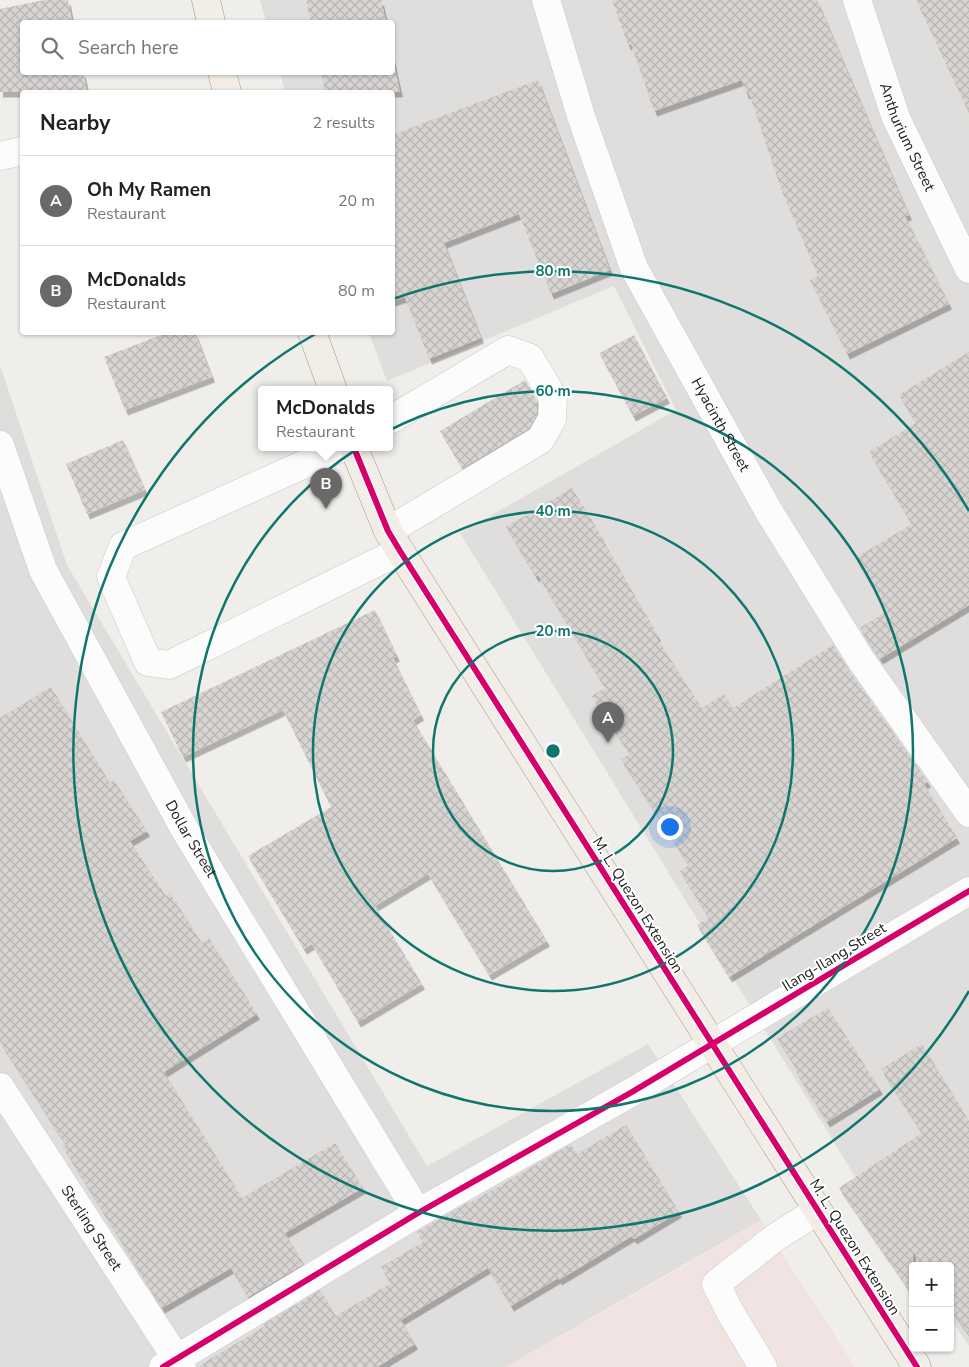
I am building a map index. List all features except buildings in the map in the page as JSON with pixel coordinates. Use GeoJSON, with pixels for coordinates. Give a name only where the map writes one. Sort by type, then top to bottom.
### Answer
{"type":"FeatureCollection","features":[{"type":"Feature","properties":{"kind":"main road"},"geometry":{"type":"LineString","coordinates":[[206,0],[211,20]]}},
{"type":"Feature","properties":{"kind":"main road"},"geometry":{"type":"LineString","coordinates":[[223,75],[226,90]]}},
{"type":"Feature","properties":{"kind":"main road"},"geometry":{"type":"LineString","coordinates":[[313,335],[332,386]]}},
{"type":"Feature","properties":{"kind":"main road","name":"M. L. Quezon Extension"},"geometry":{"type":"LineString","coordinates":[[355,451],[394,541],[917,1367]]}},
{"type":"Feature","properties":{"kind":"street","name":"Hyacinth Street"},"geometry":{"type":"LineString","coordinates":[[546,0],[581,116],[634,268],[773,518],[861,660],[969,813]]}},
{"type":"Feature","properties":{"kind":"street","name":"Anthurium Street"},"geometry":{"type":"LineString","coordinates":[[857,0],[896,118],[969,269]]}},
{"type":"Feature","properties":{"kind":"street"},"geometry":{"type":"LineString","coordinates":[[0,156],[20,151]]}},
{"type":"Feature","properties":{"kind":"street"},"geometry":{"type":"LineString","coordinates":[[333,451],[123,546],[111,576],[148,662],[168,665],[394,541],[540,440],[552,419],[554,396],[530,358],[508,350],[393,418]]}},
{"type":"Feature","properties":{"kind":"street","name":"Dollar Street"},"geometry":{"type":"LineString","coordinates":[[0,445],[43,570],[185,830],[418,1213]]}},
{"type":"Feature","properties":{"kind":"street","name":"Ilang-Ilang Street"},"geometry":{"type":"LineString","coordinates":[[174,1364],[418,1213],[632,1092],[969,891]]}},
{"type":"Feature","properties":{"kind":"street","name":"Sterling Street"},"geometry":{"type":"LineString","coordinates":[[0,1087],[174,1364]]}},
{"type":"Feature","properties":{"kind":"street"},"geometry":{"type":"LineString","coordinates":[[763,1367],[730,1312],[716,1284],[776,1238],[817,1211]]}},
{"type":"Feature","properties":{"kind":"shaded area"},"geometry":{"type":"Polygon","coordinates":[[[260,0],[969,0],[969,1346],[954,1324],[954,1262],[912,1262],[859,1183],[460,533],[676,410],[614,286],[387,381],[370,335],[395,335],[395,90],[284,90],[281,75],[395,75],[395,20],[265,20],[260,0]]]}},
{"type":"Feature","properties":{"kind":"shaded area"},"geometry":{"type":"Polygon","coordinates":[[[0,365],[67,565],[427,1166],[648,1044],[761,1220],[506,1367],[0,1367],[0,365]]]}},
{"type":"Feature","properties":{"kind":"shaded area"},"geometry":{"type":"Polygon","coordinates":[[[761,1220],[855,1367],[506,1367],[665,1277],[761,1220]]]}},
{"type":"Feature","properties":{"kind":"cycle path"},"geometry":{"type":"LineString","coordinates":[[355,451],[388,531],[400,551],[917,1367]]}},
{"type":"Feature","properties":{"kind":"cycle path"},"geometry":{"type":"LineString","coordinates":[[163,1367],[418,1213],[632,1092],[969,891]]}},
{"type":"Feature","properties":{"kind":"place","name":"McDonalds"},"geometry":{"type":"Point","coordinates":[326,509]}},
{"type":"Feature","properties":{"kind":"place","name":"Oh My Ramen"},"geometry":{"type":"Point","coordinates":[608,743]}}]}
